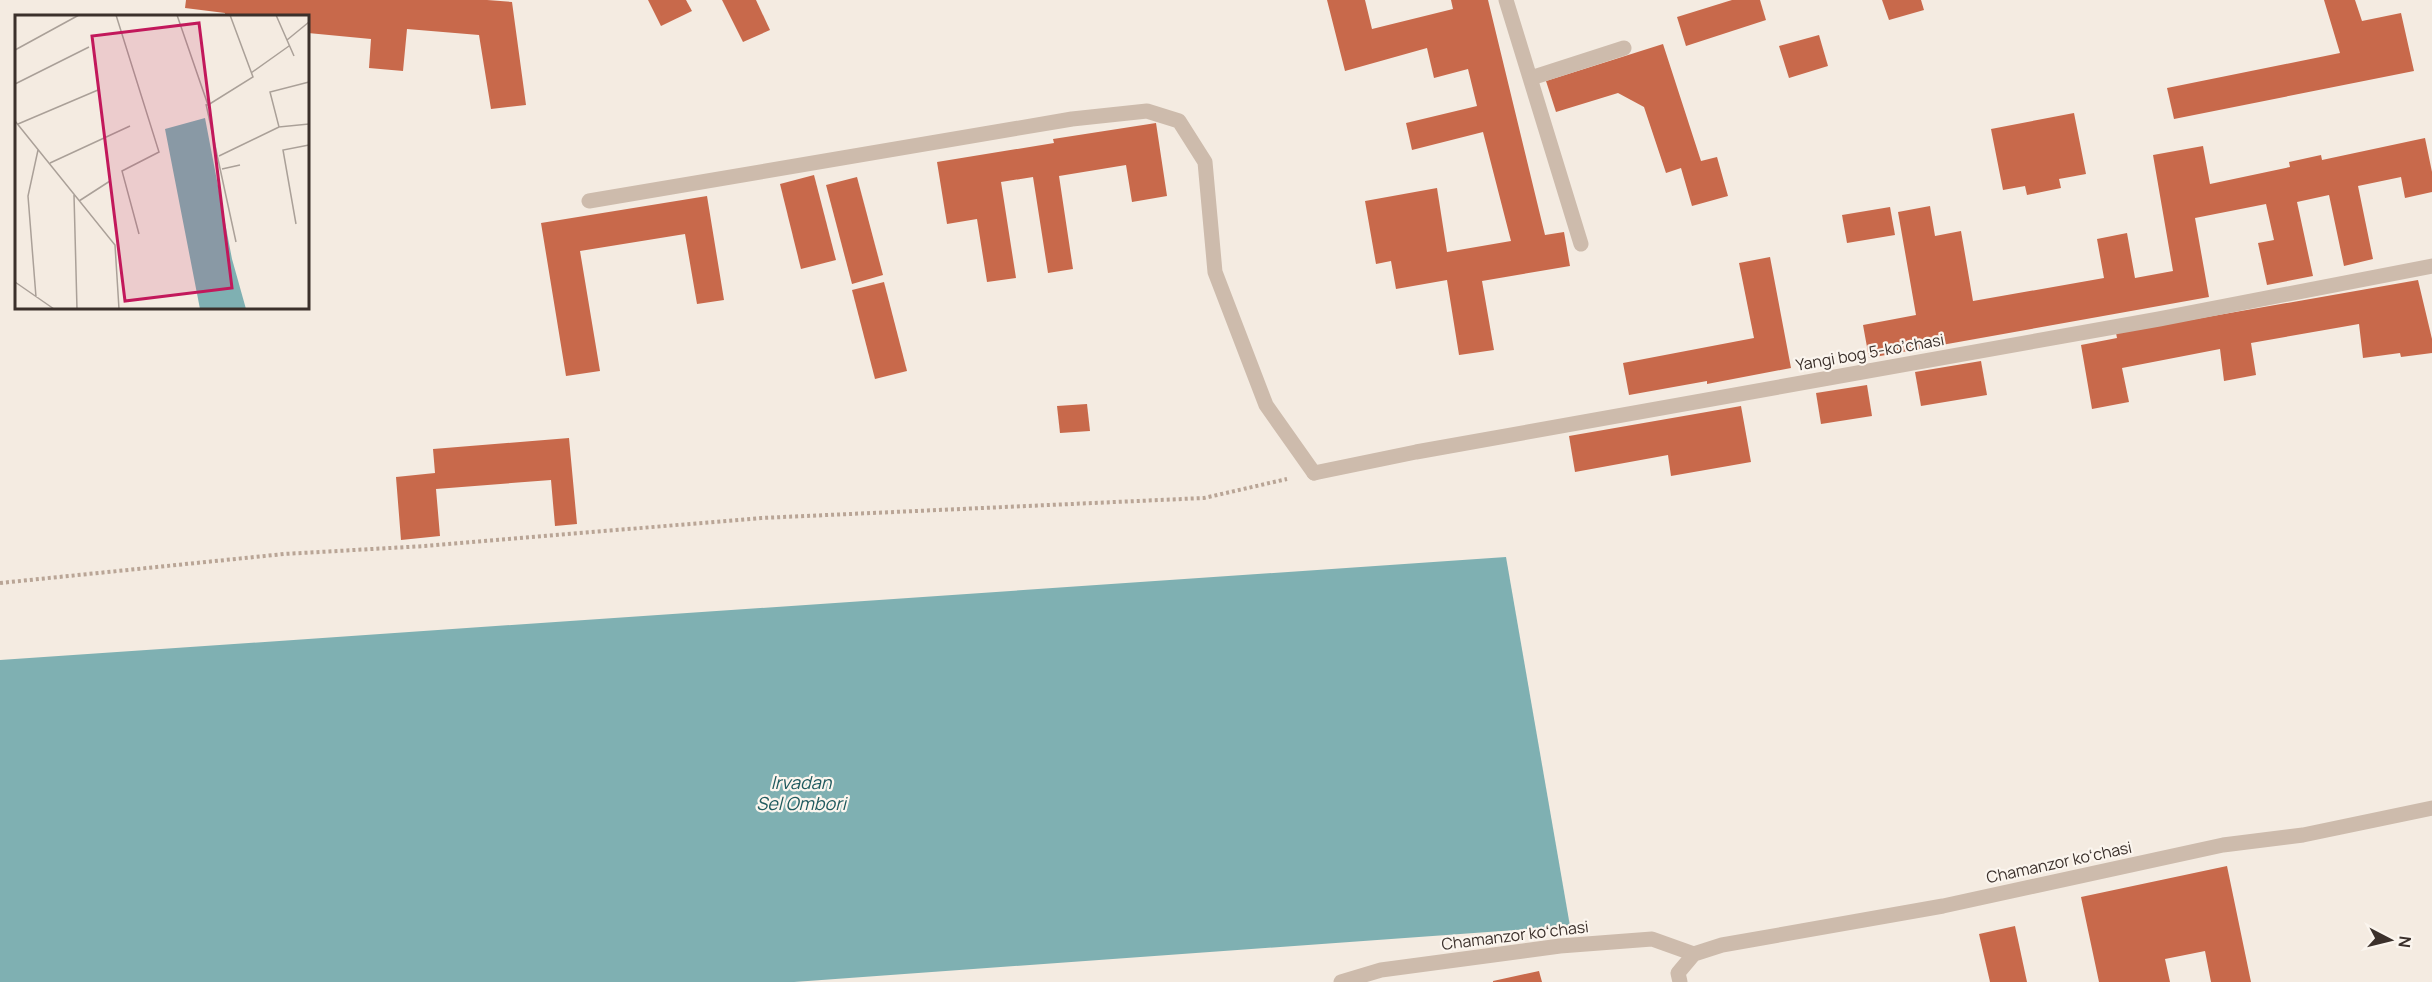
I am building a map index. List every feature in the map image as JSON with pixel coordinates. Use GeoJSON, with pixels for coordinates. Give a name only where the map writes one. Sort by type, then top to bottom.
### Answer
{"type":"FeatureCollection","features":[{"type":"Feature","properties":{"kind":"street"},"geometry":{"type":"LineString","coordinates":[[1506,0],[1581,244]]}},
{"type":"Feature","properties":{"kind":"street"},"geometry":{"type":"LineString","coordinates":[[1531,78],[1623,48]]}},
{"type":"Feature","properties":{"kind":"street"},"geometry":{"type":"LineString","coordinates":[[589,201],[1072,119],[1147,111],[1179,120],[1205,162],[1215,272],[1266,405],[1314,473]]}},
{"type":"Feature","properties":{"kind":"street","name":"Yangi bog 5-koʼchasi"},"geometry":{"type":"LineString","coordinates":[[1314,473],[1416,452],[2159,319],[2432,266]]}},
{"type":"Feature","properties":{"kind":"street","name":"Chamanzor koʻchasi"},"geometry":{"type":"LineString","coordinates":[[1341,982],[1382,970],[1560,946],[1652,939],[1694,954],[1722,945],[1943,906],[2223,845],[2303,835],[2432,808]]}},
{"type":"Feature","properties":{"kind":"street"},"geometry":{"type":"LineString","coordinates":[[1680,982],[1678,973],[1694,954]]}},
{"type":"Feature","properties":{"kind":"path"},"geometry":{"type":"LineString","coordinates":[[0,583],[284,554],[425,546],[761,518],[1204,498],[1314,473]]}},
{"type":"Feature","properties":{"kind":"water","name":"Irvadan Sel Ombori"},"geometry":{"type":"Polygon","coordinates":[[[1506,557],[1570,926],[794,982],[0,982],[0,660],[1506,557]]]}},
{"type":"Feature","properties":{"kind":"building"},"geometry":{"type":"Polygon","coordinates":[[[186,0],[487,0],[512,2],[526,105],[491,109],[479,35],[407,29],[403,71],[369,68],[371,39],[309,33],[309,15],[225,15],[225,13],[185,8],[186,0]]]}},
{"type":"Feature","properties":{"kind":"building"},"geometry":{"type":"Polygon","coordinates":[[[648,0],[686,0],[692,11],[661,26],[648,0]]]}},
{"type":"Feature","properties":{"kind":"building"},"geometry":{"type":"Polygon","coordinates":[[[722,0],[756,0],[770,30],[743,42],[722,0]]]}},
{"type":"Feature","properties":{"kind":"building"},"geometry":{"type":"Polygon","coordinates":[[[1327,0],[1365,0],[1372,29],[1453,9],[1451,0],[1488,0],[1545,235],[1564,232],[1570,266],[1482,281],[1494,350],[1459,355],[1447,280],[1396,289],[1391,261],[1376,264],[1365,201],[1437,188],[1447,252],[1511,241],[1483,132],[1412,150],[1406,123],[1477,106],[1468,69],[1434,78],[1427,48],[1345,71],[1327,0]]]}},
{"type":"Feature","properties":{"kind":"building"},"geometry":{"type":"Polygon","coordinates":[[[1732,0],[1760,0],[1766,20],[1686,46],[1677,17],[1732,0]]]}},
{"type":"Feature","properties":{"kind":"building"},"geometry":{"type":"Polygon","coordinates":[[[1882,0],[1921,0],[1924,10],[1889,20],[1882,0]]]}},
{"type":"Feature","properties":{"kind":"building"},"geometry":{"type":"Polygon","coordinates":[[[2324,0],[2355,0],[2362,21],[2401,13],[2414,71],[2174,119],[2167,88],[2340,53],[2324,0]]]}},
{"type":"Feature","properties":{"kind":"building"},"geometry":{"type":"Polygon","coordinates":[[[1819,35],[1828,66],[1789,78],[1779,46],[1819,35]]]}},
{"type":"Feature","properties":{"kind":"building"},"geometry":{"type":"Polygon","coordinates":[[[1663,44],[1701,161],[1717,157],[1728,196],[1692,206],[1681,168],[1666,173],[1644,107],[1618,93],[1556,112],[1546,81],[1663,44]]]}},
{"type":"Feature","properties":{"kind":"building"},"geometry":{"type":"Polygon","coordinates":[[[2074,113],[2086,174],[2059,179],[2061,188],[2027,195],[2025,186],[2003,190],[1991,129],[2074,113]]]}},
{"type":"Feature","properties":{"kind":"building"},"geometry":{"type":"Polygon","coordinates":[[[1156,123],[1167,196],[1132,202],[1126,165],[1059,176],[1073,269],[1048,273],[1033,177],[1001,182],[1016,278],[987,282],[977,219],[947,224],[937,162],[1054,143],[1053,139],[1156,123]]]}},
{"type":"Feature","properties":{"kind":"building"},"geometry":{"type":"Polygon","coordinates":[[[2425,138],[2432,172],[2432,192],[2405,198],[2401,177],[2358,186],[2373,259],[2344,266],[2329,195],[2297,202],[2313,276],[2267,285],[2258,243],[2274,240],[2266,204],[2195,218],[2209,297],[1869,358],[1863,325],[1916,315],[1898,212],[1930,206],[1935,236],[1961,231],[1973,301],[2104,278],[2097,239],[2127,233],[2135,278],[2173,271],[2153,155],[2203,146],[2210,184],[2290,167],[2289,162],[2321,155],[2322,160],[2425,138]]]}},
{"type":"Feature","properties":{"kind":"building"},"geometry":{"type":"Polygon","coordinates":[[[814,175],[836,260],[801,269],[780,184],[814,175]]]}},
{"type":"Feature","properties":{"kind":"building"},"geometry":{"type":"Polygon","coordinates":[[[857,177],[883,275],[852,284],[826,185],[857,177]]]}},
{"type":"Feature","properties":{"kind":"building"},"geometry":{"type":"Polygon","coordinates":[[[707,196],[724,300],[697,304],[685,234],[580,251],[600,371],[566,376],[541,223],[707,196]]]}},
{"type":"Feature","properties":{"kind":"building"},"geometry":{"type":"Polygon","coordinates":[[[1890,207],[1895,235],[1847,243],[1842,215],[1890,207]]]}},
{"type":"Feature","properties":{"kind":"building"},"geometry":{"type":"Polygon","coordinates":[[[1770,257],[1791,368],[1707,384],[1707,381],[1629,395],[1623,363],[1754,338],[1739,263],[1770,257]]]}},
{"type":"Feature","properties":{"kind":"building"},"geometry":{"type":"Polygon","coordinates":[[[2418,280],[2432,339],[2432,353],[2401,357],[2400,353],[2363,358],[2359,324],[2251,343],[2256,375],[2224,381],[2220,349],[2122,368],[2129,402],[2092,409],[2081,345],[2117,338],[2116,333],[2418,280]]]}},
{"type":"Feature","properties":{"kind":"building"},"geometry":{"type":"Polygon","coordinates":[[[884,282],[907,371],[875,379],[852,290],[884,282]]]}},
{"type":"Feature","properties":{"kind":"building"},"geometry":{"type":"Polygon","coordinates":[[[1981,361],[1987,395],[1921,406],[1915,372],[1981,361]]]}},
{"type":"Feature","properties":{"kind":"building"},"geometry":{"type":"Polygon","coordinates":[[[1867,385],[1872,416],[1821,424],[1816,393],[1867,385]]]}},
{"type":"Feature","properties":{"kind":"building"},"geometry":{"type":"Polygon","coordinates":[[[1087,404],[1090,431],[1060,433],[1057,406],[1087,404]]]}},
{"type":"Feature","properties":{"kind":"building"},"geometry":{"type":"Polygon","coordinates":[[[1741,406],[1751,462],[1671,476],[1668,455],[1575,472],[1569,436],[1741,406]]]}},
{"type":"Feature","properties":{"kind":"building"},"geometry":{"type":"Polygon","coordinates":[[[569,438],[577,524],[555,526],[551,480],[436,489],[440,536],[401,540],[396,477],[435,473],[433,449],[569,438]]]}},
{"type":"Feature","properties":{"kind":"building"},"geometry":{"type":"Polygon","coordinates":[[[2227,866],[2251,982],[2211,982],[2205,951],[2165,959],[2170,982],[2099,982],[2081,897],[2227,866]]]}},
{"type":"Feature","properties":{"kind":"building"},"geometry":{"type":"Polygon","coordinates":[[[2015,926],[2027,982],[1990,982],[1979,934],[2015,926]]]}},
{"type":"Feature","properties":{"kind":"building"},"geometry":{"type":"Polygon","coordinates":[[[1539,971],[1542,982],[1493,982],[1493,981],[1539,971]]]}}]}
